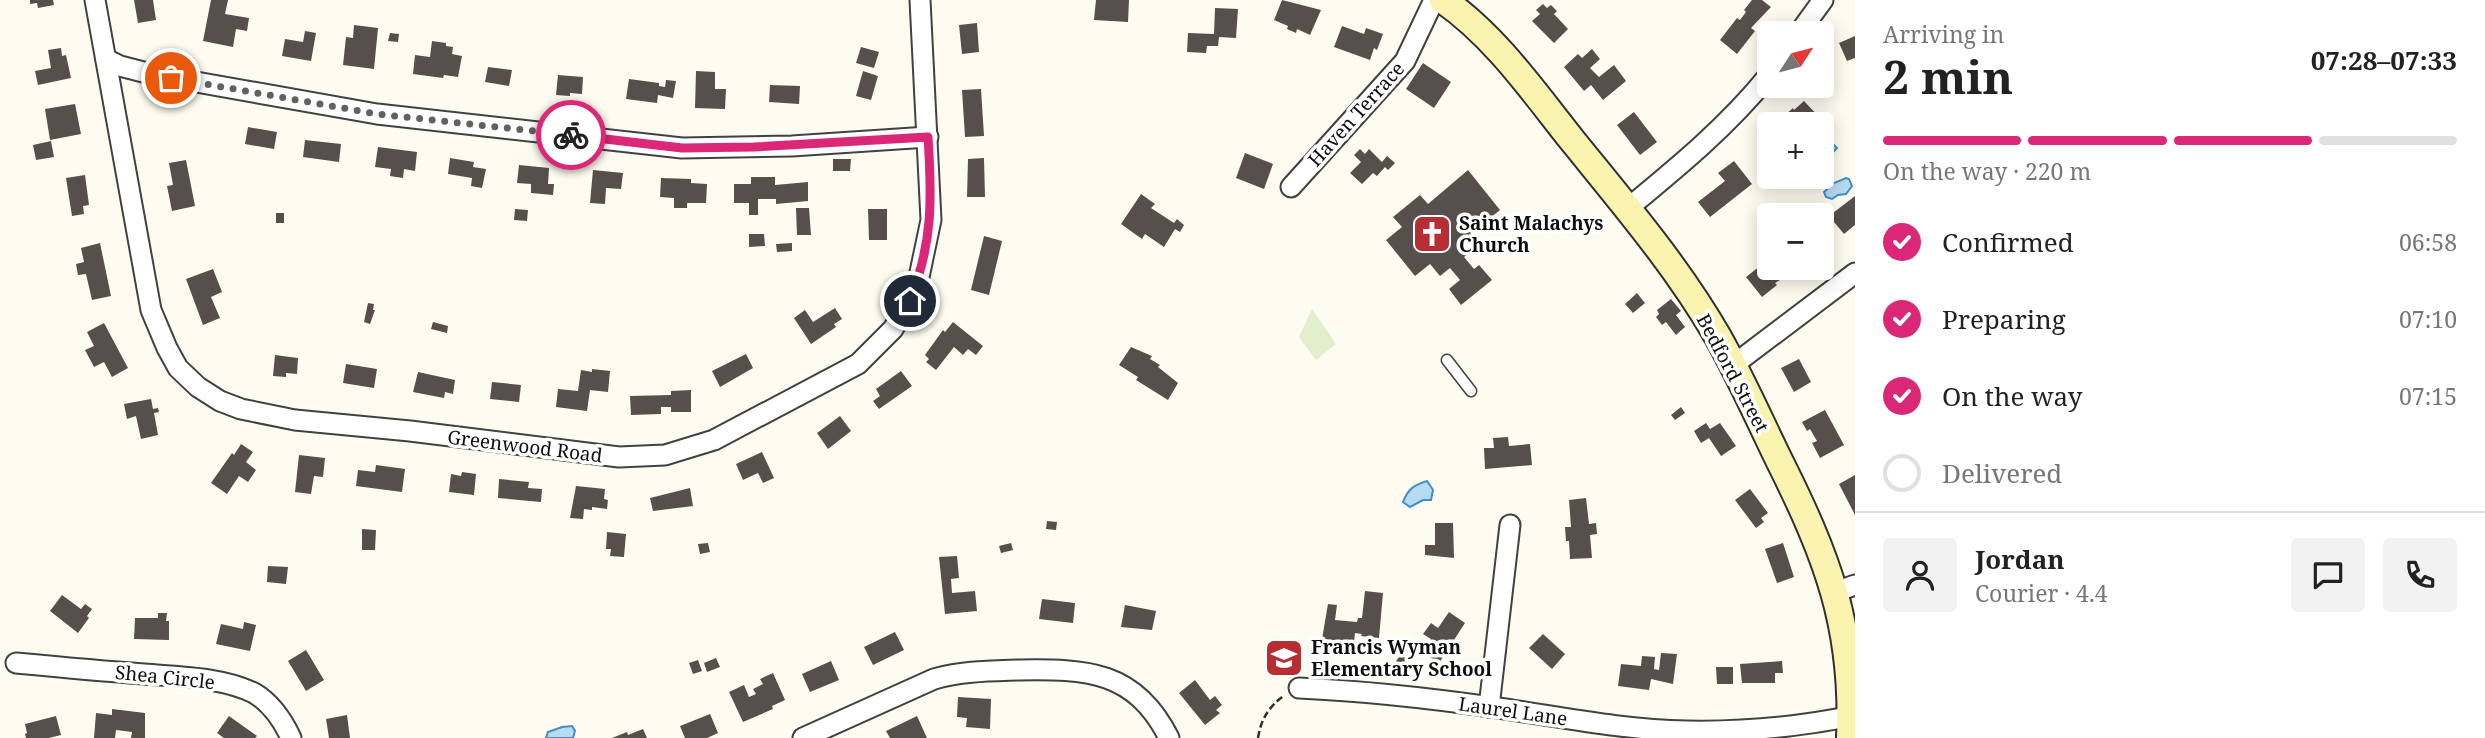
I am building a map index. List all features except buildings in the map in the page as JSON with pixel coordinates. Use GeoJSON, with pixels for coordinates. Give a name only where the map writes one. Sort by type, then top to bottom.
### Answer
{"type":"FeatureCollection","features":[{"type":"Feature","properties":{"kind":"main road","name":"Bedford Street"},"geometry":{"type":"LineString","coordinates":[[1443,0],[1474,25],[1520,75],[1669,264],[1717,336],[1833,573],[1847,588],[1853,678],[1852,723]]}},
{"type":"Feature","properties":{"kind":"street","name":"Greenwood Road"},"geometry":{"type":"LineString","coordinates":[[95,0],[151,310],[178,368],[198,387],[220,401],[242,409],[295,420],[620,457],[665,455],[713,440],[858,364],[893,329],[910,301],[919,277],[931,220],[920,0]]}},
{"type":"Feature","properties":{"kind":"street","name":"Haven Terrace"},"geometry":{"type":"LineString","coordinates":[[1291,187],[1405,61],[1434,0]]}},
{"type":"Feature","properties":{"kind":"street"},"geometry":{"type":"LineString","coordinates":[[1808,21],[1823,0]]}},
{"type":"Feature","properties":{"kind":"street"},"geometry":{"type":"LineString","coordinates":[[106,59],[120,66],[175,79],[377,114],[671,147],[746,148],[928,137]]}},
{"type":"Feature","properties":{"kind":"street"},"geometry":{"type":"LineString","coordinates":[[1627,209],[1692,156],[1757,89]]}},
{"type":"Feature","properties":{"kind":"street"},"geometry":{"type":"LineString","coordinates":[[1732,366],[1855,274]]}},
{"type":"Feature","properties":{"kind":"street"},"geometry":{"type":"LineString","coordinates":[[1489,707],[1510,525]]}},
{"type":"Feature","properties":{"kind":"street","name":"Shea Circle"},"geometry":{"type":"LineString","coordinates":[[16,663],[180,677],[235,685],[269,705],[291,738]]}},
{"type":"Feature","properties":{"kind":"street"},"geometry":{"type":"LineString","coordinates":[[803,738],[934,679],[974,671],[1066,669],[1098,674],[1124,685],[1147,705],[1169,738]]}},
{"type":"Feature","properties":{"kind":"street","name":"Laurel Lane"},"geometry":{"type":"LineString","coordinates":[[1300,688],[1489,707],[1639,728],[1685,731],[1852,723]]}},
{"type":"Feature","properties":{"kind":"lane"},"geometry":{"type":"LineString","coordinates":[[1447,360],[1471,391]]}},
{"type":"Feature","properties":{"kind":"path"},"geometry":{"type":"LineString","coordinates":[[1258,738],[1259,726],[1274,703],[1300,688]]}},
{"type":"Feature","properties":{"kind":"green space"},"geometry":{"type":"Polygon","coordinates":[[[1312,309],[1336,344],[1316,360],[1299,337],[1312,309]]]}},
{"type":"Feature","properties":{"kind":"water"},"geometry":{"type":"Polygon","coordinates":[[[1846,178],[1852,186],[1846,194],[1832,199],[1826,197],[1824,192],[1834,189],[1834,183],[1846,178]]]}},
{"type":"Feature","properties":{"kind":"water"},"geometry":{"type":"Polygon","coordinates":[[[1427,481],[1433,490],[1431,500],[1423,500],[1410,507],[1403,502],[1412,488],[1427,481]]]}},
{"type":"Feature","properties":{"kind":"water"},"geometry":{"type":"Polygon","coordinates":[[[572,726],[575,731],[573,738],[546,738],[548,732],[572,726]]]}},
{"type":"Feature","properties":{"kind":"way so far"},"geometry":{"type":"LineString","coordinates":[[171,78],[377,114],[571,135]]}},
{"type":"Feature","properties":{"kind":"place","name":"Saint Malachys Church"},"geometry":{"type":"Point","coordinates":[1432,234]}},
{"type":"Feature","properties":{"kind":"place","name":"Francis Wyman Elementary School"},"geometry":{"type":"Point","coordinates":[1284,658]}},
{"type":"Feature","properties":{"kind":"route"},"geometry":{"type":"LineString","coordinates":[[571,135],[682,148],[754,147],[928,137],[931,220],[919,277],[910,301]]}}]}
